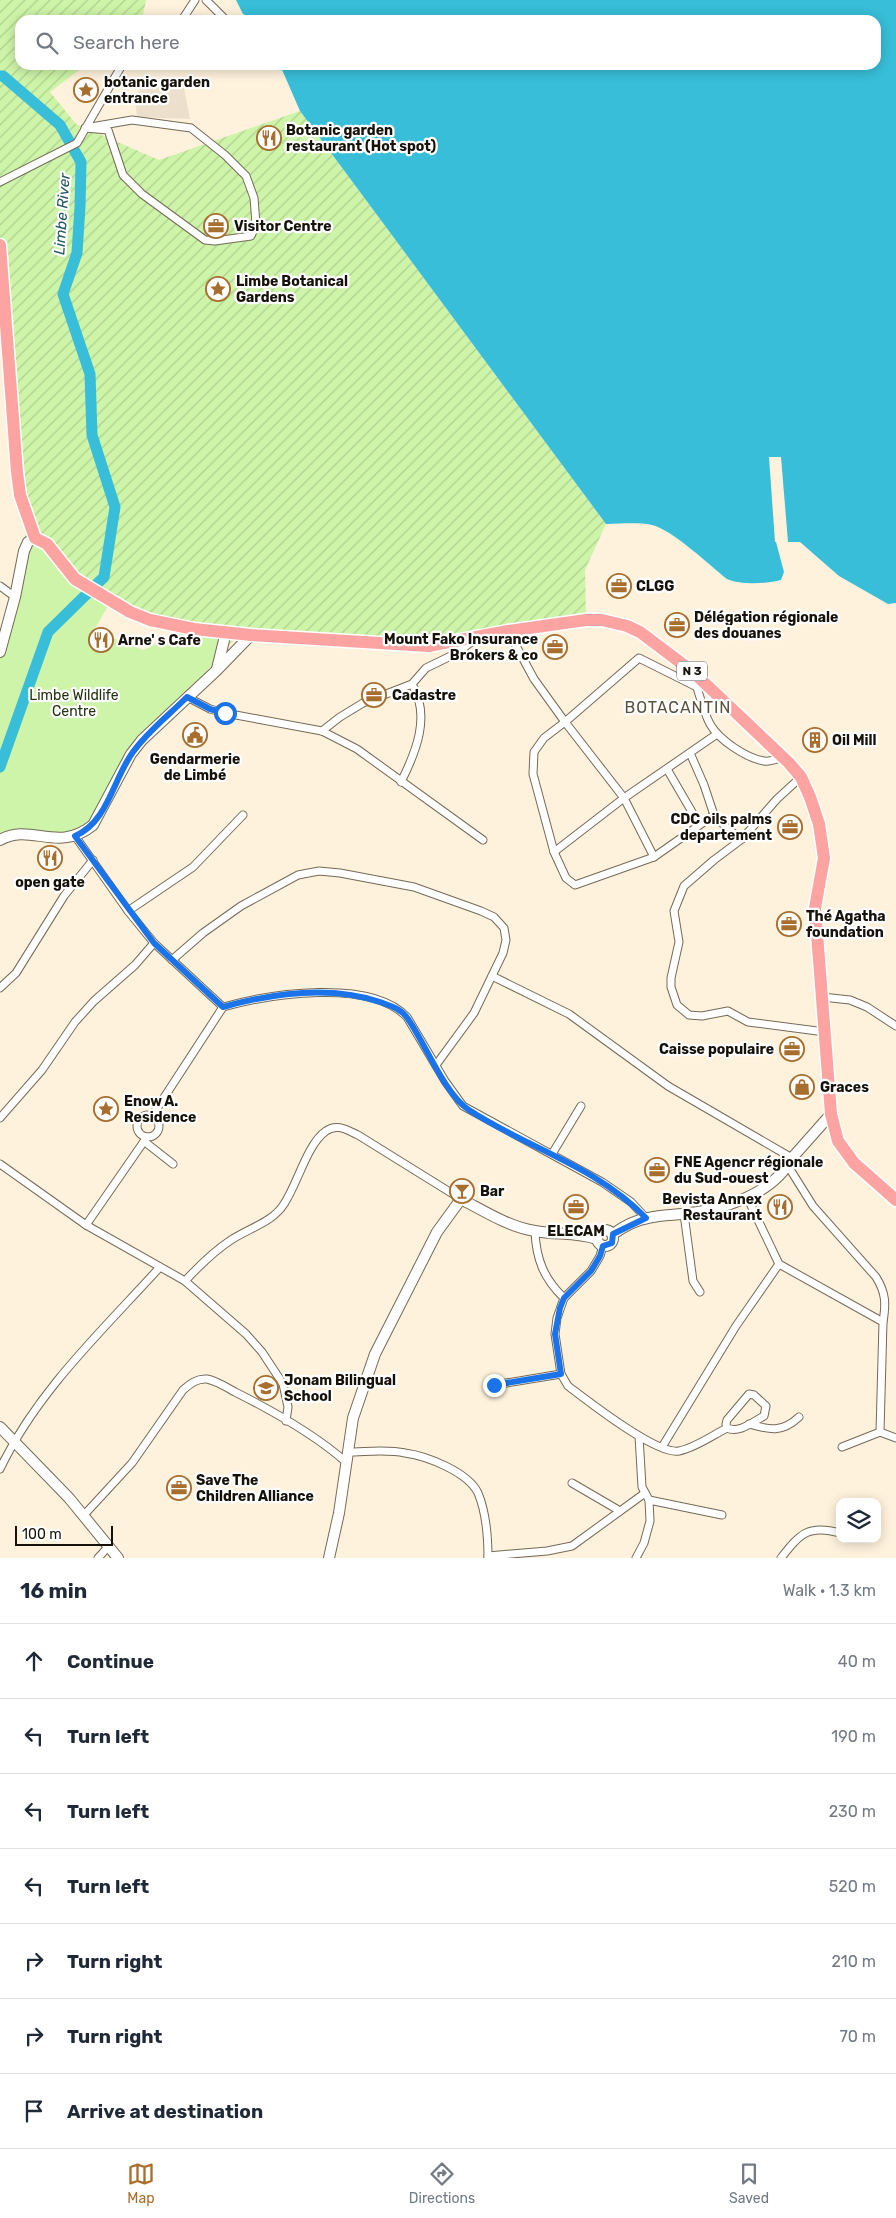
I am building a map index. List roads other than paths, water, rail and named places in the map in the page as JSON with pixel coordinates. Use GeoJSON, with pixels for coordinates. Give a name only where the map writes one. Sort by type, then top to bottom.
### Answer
{"type":"FeatureCollection","features":[{"type":"Feature","properties":{"kind":"highway"},"geometry":{"type":"LineString","coordinates":[[0,252],[3,334],[20,495],[35,538]]}},
{"type":"Feature","properties":{"kind":"highway","name":"N 3"},"geometry":{"type":"LineString","coordinates":[[35,538],[47,544],[76,579],[130,612],[150,620],[251,635],[428,646],[476,639],[508,631],[586,620],[602,620],[640,632],[693,672],[783,757],[801,777],[819,824],[824,858],[815,908],[831,1114],[838,1141],[854,1163],[896,1200]]}},
{"type":"Feature","properties":{"kind":"street"},"geometry":{"type":"LineString","coordinates":[[185,15],[195,0]]}},
{"type":"Feature","properties":{"kind":"street"},"geometry":{"type":"LineString","coordinates":[[206,0],[221,15]]}},
{"type":"Feature","properties":{"kind":"street"},"geometry":{"type":"LineString","coordinates":[[0,182],[77,143],[119,70]]}},
{"type":"Feature","properties":{"kind":"street"},"geometry":{"type":"LineString","coordinates":[[132,120],[191,128],[225,155],[246,176],[255,206],[256,224],[251,236],[215,241],[205,240],[142,194],[124,175],[108,130],[85,128],[132,120]]}},
{"type":"Feature","properties":{"kind":"street"},"geometry":{"type":"LineString","coordinates":[[0,652],[15,597],[26,545],[35,538]]}},
{"type":"Feature","properties":{"kind":"street"},"geometry":{"type":"LineString","coordinates":[[0,586],[15,597]]}},
{"type":"Feature","properties":{"kind":"street"},"geometry":{"type":"LineString","coordinates":[[508,631],[534,679],[624,798],[654,858]]}},
{"type":"Feature","properties":{"kind":"street"},"geometry":{"type":"LineString","coordinates":[[217,670],[226,632]]}},
{"type":"Feature","properties":{"kind":"street"},"geometry":{"type":"LineString","coordinates":[[0,840],[21,834],[58,838],[75,836],[93,825],[131,754],[142,740],[217,670],[251,635]]}},
{"type":"Feature","properties":{"kind":"street"},"geometry":{"type":"LineString","coordinates":[[322,731],[363,703],[412,684],[426,668],[457,653],[476,639]]}},
{"type":"Feature","properties":{"kind":"street"},"geometry":{"type":"LineString","coordinates":[[697,687],[639,658],[544,738],[534,752],[533,774],[554,852],[566,878],[575,885],[654,858],[714,815]]}},
{"type":"Feature","properties":{"kind":"street"},"geometry":{"type":"LineString","coordinates":[[693,672],[710,724],[717,734],[742,751],[759,759],[769,761],[783,757]]}},
{"type":"Feature","properties":{"kind":"street"},"geometry":{"type":"LineString","coordinates":[[401,782],[414,754],[421,723],[422,705],[412,684]]}},
{"type":"Feature","properties":{"kind":"street"},"geometry":{"type":"LineString","coordinates":[[187,697],[210,709],[225,713],[322,731],[357,749],[483,840]]}},
{"type":"Feature","properties":{"kind":"street"},"geometry":{"type":"LineString","coordinates":[[554,852],[624,798],[717,734]]}},
{"type":"Feature","properties":{"kind":"street"},"geometry":{"type":"LineString","coordinates":[[690,753],[704,785],[714,815],[729,830],[742,839]]}},
{"type":"Feature","properties":{"kind":"street"},"geometry":{"type":"LineString","coordinates":[[667,769],[699,824]]}},
{"type":"Feature","properties":{"kind":"street"},"geometry":{"type":"LineString","coordinates":[[801,777],[777,800],[742,839],[684,886],[674,911],[679,942],[671,978],[673,999],[682,1011],[695,1016],[728,1011],[748,1022],[826,1032]]}},
{"type":"Feature","properties":{"kind":"street"},"geometry":{"type":"LineString","coordinates":[[128,911],[193,867],[243,815]]}},
{"type":"Feature","properties":{"kind":"street"},"geometry":{"type":"LineString","coordinates":[[75,836],[128,911],[154,943],[223,1007]]}},
{"type":"Feature","properties":{"kind":"street"},"geometry":{"type":"LineString","coordinates":[[0,988],[16,973],[64,896],[93,860]]}},
{"type":"Feature","properties":{"kind":"street"},"geometry":{"type":"LineString","coordinates":[[172,960],[203,933],[241,906],[298,875],[319,871],[340,873],[414,887],[494,917],[504,928],[506,940],[503,953],[474,1013],[436,1065]]}},
{"type":"Feature","properties":{"kind":"street"},"geometry":{"type":"LineString","coordinates":[[0,1118],[42,1070],[75,1022],[94,1001],[135,965],[154,943]]}},
{"type":"Feature","properties":{"kind":"street"},"geometry":{"type":"LineString","coordinates":[[492,976],[569,1014],[668,1086],[790,1162],[813,1206],[876,1277],[884,1290],[886,1306],[883,1322],[880,1432]]}},
{"type":"Feature","properties":{"kind":"street"},"geometry":{"type":"LineString","coordinates":[[152,1116],[223,1007],[270,996],[334,992],[370,998],[401,1011],[463,1106],[614,1190],[631,1202],[646,1218]]}},
{"type":"Feature","properties":{"kind":"street"},"geometry":{"type":"LineString","coordinates":[[822,998],[850,1000],[867,1007],[896,1026]]}},
{"type":"Feature","properties":{"kind":"street"},"geometry":{"type":"LineString","coordinates":[[552,1154],[581,1106]]}},
{"type":"Feature","properties":{"kind":"street"},"geometry":{"type":"LineString","coordinates":[[727,1428],[727,1420],[749,1394],[754,1395],[766,1406],[764,1416],[738,1430],[727,1428],[678,1452],[662,1448],[639,1436],[568,1386],[561,1374],[556,1324],[564,1298],[591,1271],[600,1256],[598,1232],[604,1229],[613,1234],[646,1218],[684,1214],[720,1207],[747,1197],[766,1186],[790,1162],[831,1114]]}},
{"type":"Feature","properties":{"kind":"street"},"geometry":{"type":"LineString","coordinates":[[86,1225],[146,1140],[158,1130],[157,1120],[152,1116],[142,1117],[137,1125],[138,1132],[146,1140],[173,1164]]}},
{"type":"Feature","properties":{"kind":"street"},"geometry":{"type":"LineString","coordinates":[[185,1281],[212,1254],[231,1240],[275,1216],[284,1204],[318,1137],[329,1129],[341,1127],[358,1135],[461,1199],[513,1225],[535,1231],[571,1233],[600,1242]]}},
{"type":"Feature","properties":{"kind":"street"},"geometry":{"type":"LineString","coordinates":[[0,1164],[86,1225],[185,1281],[228,1317],[262,1352],[283,1384],[288,1407],[286,1421]]}},
{"type":"Feature","properties":{"kind":"street"},"geometry":{"type":"LineString","coordinates":[[747,1197],[779,1264],[883,1322]]}},
{"type":"Feature","properties":{"kind":"street"},"geometry":{"type":"LineString","coordinates":[[329,1558],[339,1513],[352,1418],[375,1354],[437,1232],[461,1199]]}},
{"type":"Feature","properties":{"kind":"street"},"geometry":{"type":"LineString","coordinates":[[684,1214],[693,1281],[700,1292]]}},
{"type":"Feature","properties":{"kind":"street"},"geometry":{"type":"LineString","coordinates":[[535,1231],[535,1244],[543,1273],[564,1298]]}},
{"type":"Feature","properties":{"kind":"street"},"geometry":{"type":"LineString","coordinates":[[662,1448],[736,1326],[779,1264]]}},
{"type":"Feature","properties":{"kind":"street"},"geometry":{"type":"LineString","coordinates":[[0,1469],[14,1441],[53,1386],[160,1267]]}},
{"type":"Feature","properties":{"kind":"street"},"geometry":{"type":"LineString","coordinates":[[494,1385],[561,1374]]}},
{"type":"Feature","properties":{"kind":"street"},"geometry":{"type":"LineString","coordinates":[[84,1515],[119,1478],[154,1434],[183,1390],[194,1381],[206,1379],[216,1382],[347,1457],[405,1452],[432,1460],[464,1477],[477,1492],[486,1526],[488,1557],[547,1551],[572,1546],[645,1493]]}},
{"type":"Feature","properties":{"kind":"street"},"geometry":{"type":"LineString","coordinates":[[749,1424],[780,1429],[786,1428],[799,1417]]}},
{"type":"Feature","properties":{"kind":"street"},"geometry":{"type":"LineString","coordinates":[[0,1427],[84,1515],[118,1558]]}},
{"type":"Feature","properties":{"kind":"street"},"geometry":{"type":"LineString","coordinates":[[842,1447],[880,1432],[896,1438]]}},
{"type":"Feature","properties":{"kind":"street"},"geometry":{"type":"LineString","coordinates":[[636,1558],[644,1543],[650,1521],[649,1500],[642,1487],[639,1436]]}},
{"type":"Feature","properties":{"kind":"street"},"geometry":{"type":"LineString","coordinates":[[572,1483],[620,1511]]}},
{"type":"Feature","properties":{"kind":"street"},"geometry":{"type":"LineString","coordinates":[[649,1500],[722,1515]]}},
{"type":"Feature","properties":{"kind":"street"},"geometry":{"type":"LineString","coordinates":[[781,1558],[797,1538],[806,1532],[814,1529],[826,1529],[836,1532]]}},
{"type":"Feature","properties":{"kind":"street"},"geometry":{"type":"LineString","coordinates":[[98,1558],[108,1547]]}},
{"type":"Feature","properties":{"kind":"water"},"geometry":{"type":"Polygon","coordinates":[[[236,0],[896,0],[896,603],[888,604],[839,576],[800,542],[776,542],[784,572],[781,580],[747,583],[727,579],[691,549],[661,528],[641,524],[606,524],[300,111],[282,70],[881,70],[881,15],[243,14],[236,0]]]}},
{"type":"Feature","properties":{"kind":"waterway","name":"Limbe River"},"geometry":{"type":"LineString","coordinates":[[0,76],[3,76],[60,125],[81,162],[77,253],[63,294],[90,374],[92,435],[115,507],[104,577],[48,632],[0,767]]}},
{"type":"Feature","properties":{"kind":"place","name":"botanic garden entrance"},"geometry":{"type":"Point","coordinates":[86,90]}},
{"type":"Feature","properties":{"kind":"place","name":"Botanic garden restaurant (Hot spot)"},"geometry":{"type":"Point","coordinates":[269,138]}},
{"type":"Feature","properties":{"kind":"place","name":"Visitor Centre"},"geometry":{"type":"Point","coordinates":[216,226]}},
{"type":"Feature","properties":{"kind":"place","name":"Limbe Botanical Gardens"},"geometry":{"type":"Point","coordinates":[218,289]}},
{"type":"Feature","properties":{"kind":"place","name":"CLGG"},"geometry":{"type":"Point","coordinates":[619,586]}},
{"type":"Feature","properties":{"kind":"place","name":"Délégation régionale des douanes"},"geometry":{"type":"Point","coordinates":[677,625]}},
{"type":"Feature","properties":{"kind":"place","name":"Arne' s Cafe"},"geometry":{"type":"Point","coordinates":[101,640]}},
{"type":"Feature","properties":{"kind":"place","name":"Mount Fako Insurance Brokers & co"},"geometry":{"type":"Point","coordinates":[555,647]}},
{"type":"Feature","properties":{"kind":"place","name":"Cadastre"},"geometry":{"type":"Point","coordinates":[374,695]}},
{"type":"Feature","properties":{"kind":"place","name":"Gendarmerie de Limbé"},"geometry":{"type":"Point","coordinates":[195,735]}},
{"type":"Feature","properties":{"kind":"place","name":"Oil Mill"},"geometry":{"type":"Point","coordinates":[815,740]}},
{"type":"Feature","properties":{"kind":"place","name":"CDC oils palms departement"},"geometry":{"type":"Point","coordinates":[790,827]}},
{"type":"Feature","properties":{"kind":"place","name":"open gate"},"geometry":{"type":"Point","coordinates":[50,858]}},
{"type":"Feature","properties":{"kind":"place","name":"Thé Agatha foundation"},"geometry":{"type":"Point","coordinates":[789,924]}},
{"type":"Feature","properties":{"kind":"place","name":"Caisse populaire"},"geometry":{"type":"Point","coordinates":[792,1049]}},
{"type":"Feature","properties":{"kind":"place","name":"Graces"},"geometry":{"type":"Point","coordinates":[802,1087]}},
{"type":"Feature","properties":{"kind":"place","name":"Enow A. Residence"},"geometry":{"type":"Point","coordinates":[106,1109]}},
{"type":"Feature","properties":{"kind":"place","name":"FNE Agencr régionale du Sud-ouest"},"geometry":{"type":"Point","coordinates":[657,1170]}},
{"type":"Feature","properties":{"kind":"place","name":"Bar"},"geometry":{"type":"Point","coordinates":[462,1191]}},
{"type":"Feature","properties":{"kind":"place","name":"ELECAM"},"geometry":{"type":"Point","coordinates":[576,1207]}},
{"type":"Feature","properties":{"kind":"place","name":"Bevista Annex Restaurant"},"geometry":{"type":"Point","coordinates":[780,1207]}},
{"type":"Feature","properties":{"kind":"place","name":"Jonam Bilingual School"},"geometry":{"type":"Point","coordinates":[266,1388]}},
{"type":"Feature","properties":{"kind":"place","name":"Save The Children Alliance"},"geometry":{"type":"Point","coordinates":[179,1488]}},
{"type":"Feature","properties":{"kind":"district","name":"BOTACANTIN"},"geometry":{"type":"Point","coordinates":[678,707]}},
{"type":"Feature","properties":{"kind":"park label","name":"Limbe Wildlife Centre"},"geometry":{"type":"Point","coordinates":[74,704]}}]}
